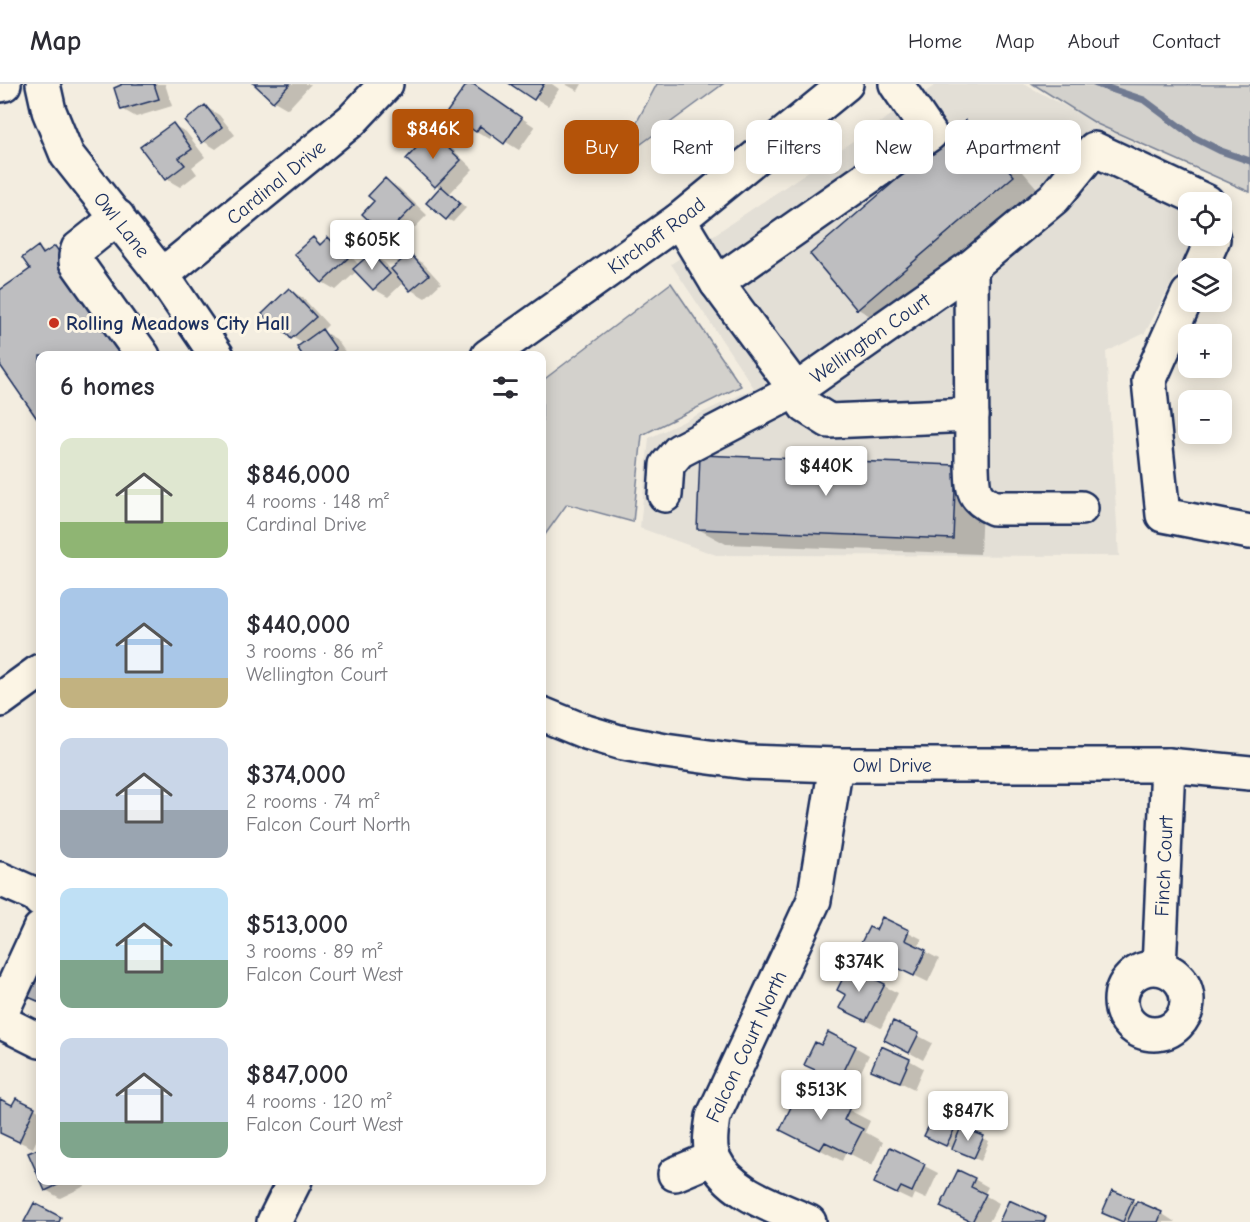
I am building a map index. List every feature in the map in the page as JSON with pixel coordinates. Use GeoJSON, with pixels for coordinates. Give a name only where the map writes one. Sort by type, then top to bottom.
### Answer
{"type":"FeatureCollection","features":[{"type":"Feature","properties":{"kind":"street","name":"Owl Lane"},"geometry":{"type":"LineString","coordinates":[[43,84],[49,111],[67,155],[162,275],[212,351]]}},
{"type":"Feature","properties":{"kind":"street","name":"Cardinal Drive"},"geometry":{"type":"LineString","coordinates":[[162,275],[352,120],[386,84]]}},
{"type":"Feature","properties":{"kind":"street","name":"Kirchoff Road"},"geometry":{"type":"LineString","coordinates":[[495,351],[680,220],[846,84]]}},
{"type":"Feature","properties":{"kind":"street"},"geometry":{"type":"LineString","coordinates":[[717,283],[930,135],[896,84]]}},
{"type":"Feature","properties":{"kind":"street","name":"Wellington Court"},"geometry":{"type":"LineString","coordinates":[[680,220],[717,283],[796,390],[970,267],[1054,198],[1094,149],[1186,192]]}},
{"type":"Feature","properties":{"kind":"street"},"geometry":{"type":"LineString","coordinates":[[118,217],[78,249],[75,255],[76,262],[139,351]]}},
{"type":"Feature","properties":{"kind":"street"},"geometry":{"type":"LineString","coordinates":[[970,267],[973,488],[976,496],[983,503],[994,508],[1081,508]]}},
{"type":"Feature","properties":{"kind":"street"},"geometry":{"type":"LineString","coordinates":[[1180,312],[1149,381],[1163,515],[1250,532]]}},
{"type":"Feature","properties":{"kind":"street"},"geometry":{"type":"LineString","coordinates":[[665,495],[667,465],[679,451],[796,390],[805,406],[829,421],[972,415]]}},
{"type":"Feature","properties":{"kind":"street"},"geometry":{"type":"LineString","coordinates":[[0,700],[36,674]]}},
{"type":"Feature","properties":{"kind":"street","name":"Owl Drive"},"geometry":{"type":"LineString","coordinates":[[546,716],[586,732],[665,751],[746,762],[836,765],[1168,765],[1250,773]]}},
{"type":"Feature","properties":{"kind":"street","name":"Falcon Court North"},"geometry":{"type":"LineString","coordinates":[[713,1158],[710,1141],[713,1118],[814,900],[836,765]]}},
{"type":"Feature","properties":{"kind":"street","name":"Finch Court"},"geometry":{"type":"LineString","coordinates":[[1159,968],[1168,765]]}},
{"type":"Feature","properties":{"kind":"street"},"geometry":{"type":"LineString","coordinates":[[3,889],[36,895]]}},
{"type":"Feature","properties":{"kind":"street"},"geometry":{"type":"LineString","coordinates":[[0,1017],[36,938]]}},
{"type":"Feature","properties":{"kind":"street"},"geometry":{"type":"LineString","coordinates":[[0,1021],[36,1039]]}},
{"type":"Feature","properties":{"kind":"street"},"geometry":{"type":"LineString","coordinates":[[675,1174],[713,1158],[728,1179],[750,1194],[809,1222]]}},
{"type":"Feature","properties":{"kind":"street"},"geometry":{"type":"LineString","coordinates":[[274,1222],[292,1185]]}},
{"type":"Feature","properties":{"kind":"shaded area"},"geometry":{"type":"Polygon","coordinates":[[[657,84],[723,84],[674,120],[651,120],[651,137],[639,145],[638,120],[657,84]]]}},
{"type":"Feature","properties":{"kind":"shaded area"},"geometry":{"type":"Polygon","coordinates":[[[937,84],[1024,84],[1220,189],[1218,192],[1178,192],[1178,246],[1191,246],[1184,258],[1178,258],[1178,270],[1145,333],[1106,352],[1119,556],[716,555],[640,528],[649,438],[754,388],[671,264],[804,174],[842,174],[842,148],[854,140],[854,174],[933,174],[933,120],[884,120],[937,84]]]}},
{"type":"Feature","properties":{"kind":"shaded area"},"geometry":{"type":"Polygon","coordinates":[[[1033,84],[1250,85],[1250,192],[1097,124],[1033,84]]]}},
{"type":"Feature","properties":{"kind":"shaded area"},"geometry":{"type":"Polygon","coordinates":[[[671,283],[741,386],[642,435],[633,522],[567,504],[546,533],[546,378],[671,283]]]}},
{"type":"Feature","properties":{"kind":"building"},"geometry":{"type":"Polygon","coordinates":[[[121,84],[154,84],[159,99],[121,110],[114,88],[121,84]]]}},
{"type":"Feature","properties":{"kind":"building"},"geometry":{"type":"Polygon","coordinates":[[[254,84],[290,84],[273,102],[254,84]]]}},
{"type":"Feature","properties":{"kind":"building"},"geometry":{"type":"Polygon","coordinates":[[[467,84],[473,84],[522,118],[504,144],[480,126],[476,132],[447,112],[467,84]]]}},
{"type":"Feature","properties":{"kind":"building"},"geometry":{"type":"Polygon","coordinates":[[[510,84],[544,84],[534,100],[510,84]]]}},
{"type":"Feature","properties":{"kind":"building"},"geometry":{"type":"Polygon","coordinates":[[[205,105],[222,127],[202,143],[185,121],[205,105]]]}},
{"type":"Feature","properties":{"kind":"building"},"geometry":{"type":"Polygon","coordinates":[[[173,123],[192,149],[179,158],[185,165],[165,180],[140,147],[173,123]]]}},
{"type":"Feature","properties":{"kind":"building"},"geometry":{"type":"Polygon","coordinates":[[[431,132],[461,160],[435,187],[406,159],[431,132]]]}},
{"type":"Feature","properties":{"kind":"building"},"geometry":{"type":"Polygon","coordinates":[[[945,138],[945,174],[1012,174],[1014,176],[857,310],[810,254],[903,174],[933,174],[933,148],[945,138]]]}},
{"type":"Feature","properties":{"kind":"building"},"geometry":{"type":"Polygon","coordinates":[[[385,178],[414,206],[385,236],[362,214],[374,201],[368,196],[385,178]]]}},
{"type":"Feature","properties":{"kind":"building"},"geometry":{"type":"Polygon","coordinates":[[[441,186],[460,203],[446,220],[426,203],[441,186]]]}},
{"type":"Feature","properties":{"kind":"building"},"geometry":{"type":"Polygon","coordinates":[[[313,237],[320,245],[328,237],[348,258],[322,283],[294,254],[313,237]]]}},
{"type":"Feature","properties":{"kind":"building","name":"Rolling Meadows City Hall"},"geometry":{"type":"Polygon","coordinates":[[[38,246],[43,254],[55,246],[128,351],[36,351],[36,417],[0,365],[0,290],[30,269],[22,258],[38,246]]]}},
{"type":"Feature","properties":{"kind":"building"},"geometry":{"type":"Polygon","coordinates":[[[371,253],[390,274],[373,290],[353,269],[371,253]]]}},
{"type":"Feature","properties":{"kind":"building"},"geometry":{"type":"Polygon","coordinates":[[[410,253],[429,275],[410,291],[391,269],[410,253]]]}},
{"type":"Feature","properties":{"kind":"building"},"geometry":{"type":"Polygon","coordinates":[[[289,288],[316,317],[291,339],[281,327],[277,330],[262,314],[289,288]]]}},
{"type":"Feature","properties":{"kind":"building"},"geometry":{"type":"Polygon","coordinates":[[[322,329],[336,349],[333,351],[300,351],[297,347],[322,329]]]}},
{"type":"Feature","properties":{"kind":"building"},"geometry":{"type":"Polygon","coordinates":[[[700,455],[956,465],[953,539],[697,529],[700,455]]]}},
{"type":"Feature","properties":{"kind":"building"},"geometry":{"type":"Polygon","coordinates":[[[882,917],[909,930],[905,940],[926,950],[914,976],[858,949],[869,927],[876,930],[882,917]]]}},
{"type":"Feature","properties":{"kind":"building"},"geometry":{"type":"Polygon","coordinates":[[[36,954],[36,1000],[26,996],[36,954]]]}},
{"type":"Feature","properties":{"kind":"building"},"geometry":{"type":"Polygon","coordinates":[[[849,966],[885,984],[866,1021],[839,1008],[846,995],[837,990],[849,966]]]}},
{"type":"Feature","properties":{"kind":"building"},"geometry":{"type":"Polygon","coordinates":[[[893,1021],[919,1033],[909,1053],[884,1040],[893,1021]]]}},
{"type":"Feature","properties":{"kind":"building"},"geometry":{"type":"Polygon","coordinates":[[[828,1032],[856,1046],[839,1081],[804,1065],[815,1042],[821,1045],[828,1032]]]}},
{"type":"Feature","properties":{"kind":"building"},"geometry":{"type":"Polygon","coordinates":[[[881,1046],[910,1059],[900,1082],[871,1070],[881,1046]]]}},
{"type":"Feature","properties":{"kind":"building"},"geometry":{"type":"Polygon","coordinates":[[[802,1084],[850,1107],[844,1120],[863,1129],[850,1154],[825,1142],[820,1150],[780,1130],[802,1084]]]}},
{"type":"Feature","properties":{"kind":"building"},"geometry":{"type":"Polygon","coordinates":[[[16,1098],[35,1107],[19,1142],[0,1133],[0,1099],[12,1105],[16,1098]]]}},
{"type":"Feature","properties":{"kind":"building"},"geometry":{"type":"Polygon","coordinates":[[[936,1111],[958,1122],[946,1146],[924,1136],[936,1111]]]}},
{"type":"Feature","properties":{"kind":"building"},"geometry":{"type":"Polygon","coordinates":[[[961,1127],[984,1136],[974,1158],[952,1149],[961,1127]]]}},
{"type":"Feature","properties":{"kind":"building"},"geometry":{"type":"Polygon","coordinates":[[[890,1147],[925,1164],[912,1192],[901,1187],[897,1194],[874,1183],[890,1147]]]}},
{"type":"Feature","properties":{"kind":"building"},"geometry":{"type":"Polygon","coordinates":[[[36,1150],[36,1171],[28,1153],[36,1150]]]}},
{"type":"Feature","properties":{"kind":"building"},"geometry":{"type":"Polygon","coordinates":[[[958,1170],[975,1178],[971,1187],[986,1194],[972,1222],[940,1207],[958,1170]]]}},
{"type":"Feature","properties":{"kind":"building"},"geometry":{"type":"Polygon","coordinates":[[[42,1185],[58,1185],[45,1191],[42,1185]]]}},
{"type":"Feature","properties":{"kind":"building"},"geometry":{"type":"Polygon","coordinates":[[[1112,1190],[1133,1199],[1123,1222],[1102,1213],[1112,1190]]]}},
{"type":"Feature","properties":{"kind":"building"},"geometry":{"type":"Polygon","coordinates":[[[1009,1200],[1046,1217],[1044,1222],[999,1222],[1009,1200]]]}},
{"type":"Feature","properties":{"kind":"building"},"geometry":{"type":"Polygon","coordinates":[[[1137,1201],[1162,1212],[1158,1222],[1127,1222],[1137,1201]]]}},
{"type":"Feature","properties":{"kind":"building"},"geometry":{"type":"Polygon","coordinates":[[[34,1203],[61,1217],[59,1222],[24,1222],[34,1203]]]}},
{"type":"Feature","properties":{"kind":"waterway"},"geometry":{"type":"LineString","coordinates":[[1096,84],[1144,100],[1195,138],[1221,151],[1250,161]]}},
{"type":"Feature","properties":{"kind":"place","name":"Rolling Meadows City Hall"},"geometry":{"type":"Point","coordinates":[54,323]}}]}
